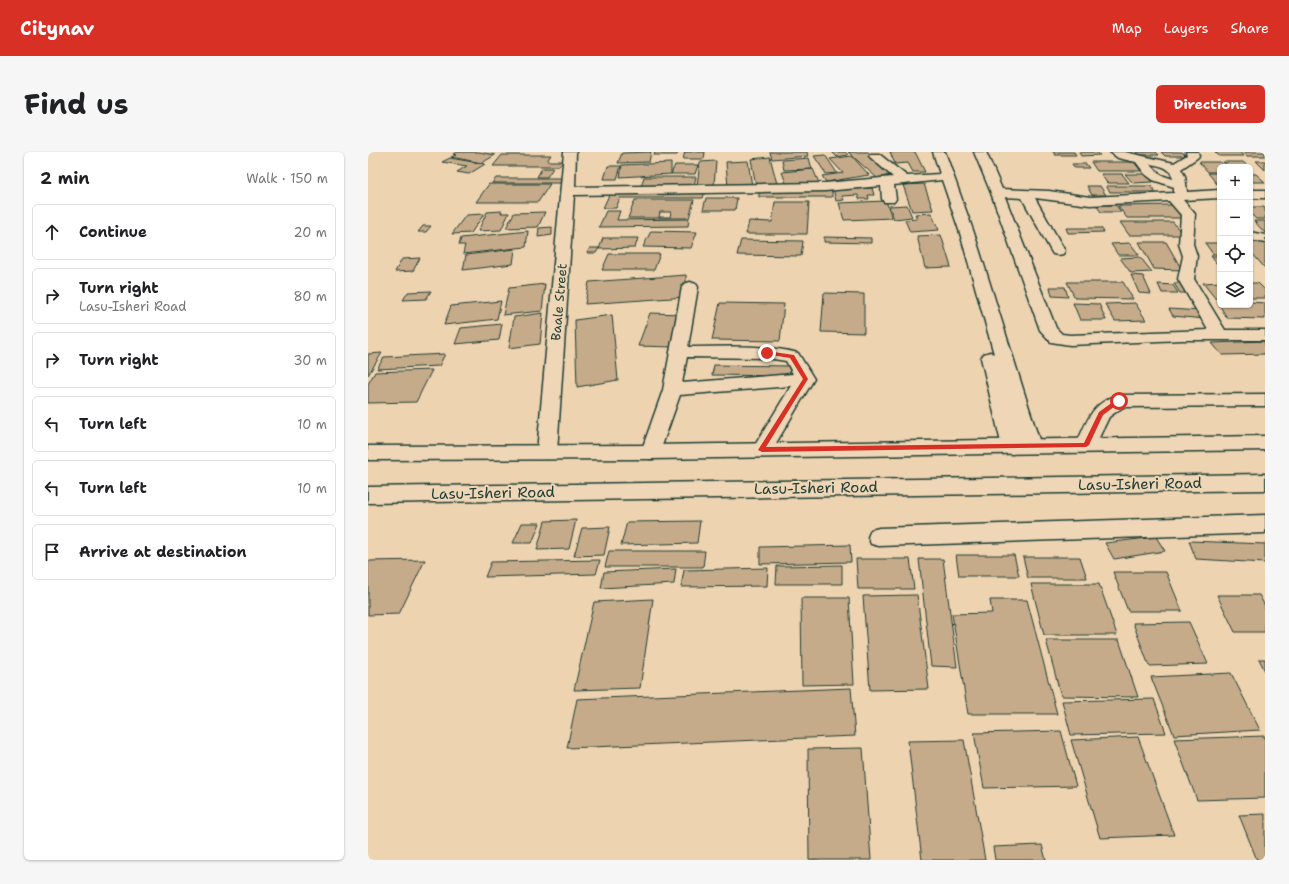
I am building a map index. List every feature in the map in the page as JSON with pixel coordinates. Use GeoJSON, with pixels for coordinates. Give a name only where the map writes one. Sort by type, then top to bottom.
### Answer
{"type":"FeatureCollection","features":[{"type":"Feature","properties":{"kind":"street","name":"Baale Street"},"geometry":{"type":"LineString","coordinates":[[547,452],[570,152]]}},
{"type":"Feature","properties":{"kind":"street"},"geometry":{"type":"LineString","coordinates":[[928,152],[938,177],[1022,446]]}},
{"type":"Feature","properties":{"kind":"street"},"geometry":{"type":"LineString","coordinates":[[939,152],[967,233],[1022,446]]}},
{"type":"Feature","properties":{"kind":"street"},"geometry":{"type":"LineString","coordinates":[[980,152],[998,193],[1048,330],[1057,338],[1070,340],[1265,335]]}},
{"type":"Feature","properties":{"kind":"street"},"geometry":{"type":"LineString","coordinates":[[1116,152],[1130,158],[1160,163],[1174,168],[1178,171],[1177,192]]}},
{"type":"Feature","properties":{"kind":"street"},"geometry":{"type":"LineString","coordinates":[[1174,168],[1193,156],[1192,152]]}},
{"type":"Feature","properties":{"kind":"street"},"geometry":{"type":"LineString","coordinates":[[875,156],[904,180]]}},
{"type":"Feature","properties":{"kind":"street"},"geometry":{"type":"LineString","coordinates":[[1141,160],[1155,177],[1177,192],[1188,214],[1186,244],[1190,256],[1186,279],[1220,335]]}},
{"type":"Feature","properties":{"kind":"street"},"geometry":{"type":"LineString","coordinates":[[568,191],[825,187],[938,177]]}},
{"type":"Feature","properties":{"kind":"street"},"geometry":{"type":"LineString","coordinates":[[887,181],[889,199]]}},
{"type":"Feature","properties":{"kind":"street"},"geometry":{"type":"LineString","coordinates":[[998,193],[1049,195],[1090,201],[1177,192],[1215,194]]}},
{"type":"Feature","properties":{"kind":"street"},"geometry":{"type":"LineString","coordinates":[[1026,194],[1058,251]]}},
{"type":"Feature","properties":{"kind":"street"},"geometry":{"type":"LineString","coordinates":[[1253,194],[1265,194]]}},
{"type":"Feature","properties":{"kind":"street"},"geometry":{"type":"LineString","coordinates":[[1253,237],[1265,239]]}},
{"type":"Feature","properties":{"kind":"street"},"geometry":{"type":"LineString","coordinates":[[651,452],[672,390],[690,286]]}},
{"type":"Feature","properties":{"kind":"street"},"geometry":{"type":"LineString","coordinates":[[678,352],[767,353],[792,356],[805,379]]}},
{"type":"Feature","properties":{"kind":"street"},"geometry":{"type":"LineString","coordinates":[[762,450],[805,379]]}},
{"type":"Feature","properties":{"kind":"street"},"geometry":{"type":"LineString","coordinates":[[672,390],[805,379]]}},
{"type":"Feature","properties":{"kind":"street"},"geometry":{"type":"LineString","coordinates":[[1086,445],[1101,414],[1119,401],[1265,400]]}},
{"type":"Feature","properties":{"kind":"street"},"geometry":{"type":"LineString","coordinates":[[368,453],[651,452],[1265,443]]}},
{"type":"Feature","properties":{"kind":"street","name":"Lasu-Isheri Road"},"geometry":{"type":"LineString","coordinates":[[368,495],[1265,482]]}},
{"type":"Feature","properties":{"kind":"street"},"geometry":{"type":"LineString","coordinates":[[879,537],[1265,524]]}},
{"type":"Feature","properties":{"kind":"building"},"geometry":{"type":"Polygon","coordinates":[[[457,152],[479,152],[495,155],[482,163],[451,157],[456,155],[453,154],[457,152]]]}},
{"type":"Feature","properties":{"kind":"building"},"geometry":{"type":"Polygon","coordinates":[[[651,152],[649,162],[618,163],[622,153],[651,152]]]}},
{"type":"Feature","properties":{"kind":"building"},"geometry":{"type":"Polygon","coordinates":[[[655,152],[678,152],[677,155],[654,155],[655,152]]]}},
{"type":"Feature","properties":{"kind":"building"},"geometry":{"type":"Polygon","coordinates":[[[685,152],[705,152],[704,159],[683,159],[685,152]]]}},
{"type":"Feature","properties":{"kind":"building"},"geometry":{"type":"Polygon","coordinates":[[[770,152],[807,152],[808,156],[772,159],[770,152]]]}},
{"type":"Feature","properties":{"kind":"building"},"geometry":{"type":"Polygon","coordinates":[[[832,152],[845,152],[848,155],[837,157],[832,152]]]}},
{"type":"Feature","properties":{"kind":"building"},"geometry":{"type":"Polygon","coordinates":[[[848,152],[868,152],[894,174],[877,178],[848,152]]]}},
{"type":"Feature","properties":{"kind":"building"},"geometry":{"type":"Polygon","coordinates":[[[890,152],[915,152],[925,172],[913,172],[908,163],[895,164],[890,152]]]}},
{"type":"Feature","properties":{"kind":"building"},"geometry":{"type":"Polygon","coordinates":[[[1053,152],[1074,152],[1076,155],[1055,155],[1053,152]]]}},
{"type":"Feature","properties":{"kind":"building"},"geometry":{"type":"Polygon","coordinates":[[[1079,152],[1097,152],[1100,155],[1081,156],[1079,152]]]}},
{"type":"Feature","properties":{"kind":"building"},"geometry":{"type":"Polygon","coordinates":[[[1137,152],[1156,152],[1159,155],[1139,155],[1137,152]]]}},
{"type":"Feature","properties":{"kind":"building"},"geometry":{"type":"Polygon","coordinates":[[[1161,152],[1182,152],[1186,156],[1165,156],[1161,152]]]}},
{"type":"Feature","properties":{"kind":"building"},"geometry":{"type":"Polygon","coordinates":[[[1215,152],[1239,152],[1244,156],[1219,156],[1215,152]]]}},
{"type":"Feature","properties":{"kind":"building"},"geometry":{"type":"Polygon","coordinates":[[[1244,152],[1265,152],[1265,156],[1247,156],[1244,152]]]}},
{"type":"Feature","properties":{"kind":"building"},"geometry":{"type":"Polygon","coordinates":[[[502,155],[551,155],[547,161],[563,161],[559,166],[493,166],[502,155]]]}},
{"type":"Feature","properties":{"kind":"building"},"geometry":{"type":"Polygon","coordinates":[[[825,155],[837,173],[826,174],[814,156],[825,155]]]}},
{"type":"Feature","properties":{"kind":"building"},"geometry":{"type":"Polygon","coordinates":[[[852,156],[869,175],[826,182],[822,176],[843,173],[830,159],[852,156]]]}},
{"type":"Feature","properties":{"kind":"building"},"geometry":{"type":"Polygon","coordinates":[[[770,157],[777,184],[756,186],[751,159],[770,157]]]}},
{"type":"Feature","properties":{"kind":"building"},"geometry":{"type":"Polygon","coordinates":[[[450,158],[485,164],[469,174],[457,172],[467,166],[442,162],[450,158]]]}},
{"type":"Feature","properties":{"kind":"building"},"geometry":{"type":"Polygon","coordinates":[[[809,158],[812,169],[784,170],[782,160],[809,158]]]}},
{"type":"Feature","properties":{"kind":"building"},"geometry":{"type":"Polygon","coordinates":[[[716,161],[714,185],[697,186],[700,162],[716,161]]]}},
{"type":"Feature","properties":{"kind":"building"},"geometry":{"type":"Polygon","coordinates":[[[748,161],[752,186],[728,188],[726,162],[748,161]]]}},
{"type":"Feature","properties":{"kind":"building"},"geometry":{"type":"Polygon","coordinates":[[[1256,161],[1265,161],[1265,170],[1256,161]]]}},
{"type":"Feature","properties":{"kind":"building"},"geometry":{"type":"Polygon","coordinates":[[[1091,162],[1134,162],[1141,171],[1097,171],[1091,162]]]}},
{"type":"Feature","properties":{"kind":"building"},"geometry":{"type":"Polygon","coordinates":[[[1199,162],[1220,162],[1222,164],[1217,164],[1217,172],[1208,172],[1199,162]]]}},
{"type":"Feature","properties":{"kind":"building"},"geometry":{"type":"Polygon","coordinates":[[[1223,162],[1243,162],[1245,164],[1225,164],[1223,162]]]}},
{"type":"Feature","properties":{"kind":"building"},"geometry":{"type":"Polygon","coordinates":[[[671,163],[671,174],[620,177],[622,165],[671,163]]]}},
{"type":"Feature","properties":{"kind":"building"},"geometry":{"type":"Polygon","coordinates":[[[1072,164],[1086,164],[1089,168],[1075,168],[1072,164]]]}},
{"type":"Feature","properties":{"kind":"building"},"geometry":{"type":"Polygon","coordinates":[[[675,165],[698,165],[695,174],[671,174],[675,165]]]}},
{"type":"Feature","properties":{"kind":"building"},"geometry":{"type":"Polygon","coordinates":[[[608,166],[621,166],[617,179],[604,179],[608,166]]]}},
{"type":"Feature","properties":{"kind":"building"},"geometry":{"type":"Polygon","coordinates":[[[542,168],[553,168],[547,177],[537,177],[542,168]]]}},
{"type":"Feature","properties":{"kind":"building"},"geometry":{"type":"Polygon","coordinates":[[[813,169],[819,183],[787,186],[782,172],[813,169]]]}},
{"type":"Feature","properties":{"kind":"building"},"geometry":{"type":"Polygon","coordinates":[[[1208,173],[1217,173],[1217,184],[1208,173]]]}},
{"type":"Feature","properties":{"kind":"building"},"geometry":{"type":"Polygon","coordinates":[[[1101,174],[1122,174],[1129,183],[1107,183],[1101,174]]]}},
{"type":"Feature","properties":{"kind":"building"},"geometry":{"type":"Polygon","coordinates":[[[1125,174],[1146,174],[1153,182],[1133,183],[1125,174]]]}},
{"type":"Feature","properties":{"kind":"building"},"geometry":{"type":"Polygon","coordinates":[[[1253,174],[1256,174],[1265,182],[1253,182],[1253,174]]]}},
{"type":"Feature","properties":{"kind":"building"},"geometry":{"type":"Polygon","coordinates":[[[644,177],[696,177],[694,186],[641,187],[644,177]]]}},
{"type":"Feature","properties":{"kind":"building"},"geometry":{"type":"Polygon","coordinates":[[[496,178],[564,178],[561,183],[492,183],[496,178]]]}},
{"type":"Feature","properties":{"kind":"building"},"geometry":{"type":"Polygon","coordinates":[[[489,184],[550,184],[538,202],[476,202],[489,184]]]}},
{"type":"Feature","properties":{"kind":"building"},"geometry":{"type":"Polygon","coordinates":[[[924,184],[933,210],[912,211],[903,185],[924,184]]]}},
{"type":"Feature","properties":{"kind":"building"},"geometry":{"type":"Polygon","coordinates":[[[1087,186],[1100,186],[1106,195],[1092,195],[1087,186]]]}},
{"type":"Feature","properties":{"kind":"building"},"geometry":{"type":"Polygon","coordinates":[[[1106,186],[1151,186],[1156,192],[1110,192],[1106,186]]]}},
{"type":"Feature","properties":{"kind":"building"},"geometry":{"type":"Polygon","coordinates":[[[833,188],[842,188],[842,190],[872,188],[874,195],[868,195],[869,199],[859,199],[858,195],[842,196],[844,200],[836,201],[833,188]]]}},
{"type":"Feature","properties":{"kind":"building"},"geometry":{"type":"Polygon","coordinates":[[[611,191],[705,191],[703,198],[620,198],[616,208],[603,208],[611,191]]]}},
{"type":"Feature","properties":{"kind":"building"},"geometry":{"type":"Polygon","coordinates":[[[759,191],[832,191],[832,197],[759,197],[759,191]]]}},
{"type":"Feature","properties":{"kind":"building"},"geometry":{"type":"Polygon","coordinates":[[[706,198],[737,198],[735,210],[703,210],[706,198]]]}},
{"type":"Feature","properties":{"kind":"building"},"geometry":{"type":"Polygon","coordinates":[[[635,200],[694,200],[689,218],[628,218],[635,200]],[[660,212],[659,217],[670,217],[671,212],[660,212]]]}},
{"type":"Feature","properties":{"kind":"building"},"geometry":{"type":"Polygon","coordinates":[[[886,201],[892,218],[844,220],[839,203],[886,201]]]}},
{"type":"Feature","properties":{"kind":"building"},"geometry":{"type":"Polygon","coordinates":[[[775,202],[809,202],[807,234],[746,234],[749,221],[772,222],[775,202]]]}},
{"type":"Feature","properties":{"kind":"building"},"geometry":{"type":"Polygon","coordinates":[[[907,205],[912,217],[894,219],[889,206],[907,205]]]}},
{"type":"Feature","properties":{"kind":"building"},"geometry":{"type":"Polygon","coordinates":[[[1096,205],[1116,205],[1121,212],[1101,212],[1096,205]]]}},
{"type":"Feature","properties":{"kind":"building"},"geometry":{"type":"Polygon","coordinates":[[[1172,205],[1182,218],[1127,218],[1118,206],[1172,205]]]}},
{"type":"Feature","properties":{"kind":"building"},"geometry":{"type":"Polygon","coordinates":[[[1253,207],[1265,208],[1265,219],[1256,219],[1253,216],[1253,207]]]}},
{"type":"Feature","properties":{"kind":"building"},"geometry":{"type":"Polygon","coordinates":[[[502,211],[501,213],[509,213],[501,230],[478,231],[487,212],[502,211]]]}},
{"type":"Feature","properties":{"kind":"building"},"geometry":{"type":"Polygon","coordinates":[[[606,211],[620,211],[617,220],[689,219],[688,226],[599,227],[606,211]]]}},
{"type":"Feature","properties":{"kind":"building"},"geometry":{"type":"Polygon","coordinates":[[[545,212],[538,227],[506,228],[514,213],[545,212]]]}},
{"type":"Feature","properties":{"kind":"building"},"geometry":{"type":"Polygon","coordinates":[[[931,213],[939,230],[910,232],[905,220],[917,219],[915,214],[931,213]]]}},
{"type":"Feature","properties":{"kind":"building"},"geometry":{"type":"Polygon","coordinates":[[[484,214],[471,233],[452,234],[466,215],[484,214]]]}},
{"type":"Feature","properties":{"kind":"building"},"geometry":{"type":"Polygon","coordinates":[[[1254,221],[1265,221],[1265,233],[1254,221]]]}},
{"type":"Feature","properties":{"kind":"building"},"geometry":{"type":"Polygon","coordinates":[[[1120,222],[1173,222],[1183,235],[1129,235],[1120,222]]]}},
{"type":"Feature","properties":{"kind":"building"},"geometry":{"type":"Polygon","coordinates":[[[423,226],[431,226],[426,232],[418,232],[423,226]]]}},
{"type":"Feature","properties":{"kind":"building"},"geometry":{"type":"Polygon","coordinates":[[[552,227],[552,235],[538,237],[539,228],[552,227]]]}},
{"type":"Feature","properties":{"kind":"building"},"geometry":{"type":"Polygon","coordinates":[[[1066,228],[1101,228],[1104,232],[1068,233],[1066,228]]]}},
{"type":"Feature","properties":{"kind":"building"},"geometry":{"type":"Polygon","coordinates":[[[528,231],[526,247],[463,254],[465,245],[459,245],[461,238],[528,231]]]}},
{"type":"Feature","properties":{"kind":"building"},"geometry":{"type":"Polygon","coordinates":[[[651,231],[697,232],[691,248],[643,247],[651,231]]]}},
{"type":"Feature","properties":{"kind":"building"},"geometry":{"type":"Polygon","coordinates":[[[941,235],[951,267],[925,268],[917,236],[941,235]]]}},
{"type":"Feature","properties":{"kind":"building"},"geometry":{"type":"Polygon","coordinates":[[[824,237],[871,238],[871,243],[824,242],[824,237]]]}},
{"type":"Feature","properties":{"kind":"building"},"geometry":{"type":"Polygon","coordinates":[[[603,238],[638,238],[635,248],[599,249],[603,238]]]}},
{"type":"Feature","properties":{"kind":"building"},"geometry":{"type":"Polygon","coordinates":[[[741,240],[803,241],[801,256],[737,255],[741,240]]]}},
{"type":"Feature","properties":{"kind":"building"},"geometry":{"type":"Polygon","coordinates":[[[1139,242],[1166,242],[1182,270],[1154,269],[1139,242]]]}},
{"type":"Feature","properties":{"kind":"building"},"geometry":{"type":"Polygon","coordinates":[[[1253,242],[1265,242],[1265,268],[1253,254],[1253,242]]]}},
{"type":"Feature","properties":{"kind":"building"},"geometry":{"type":"Polygon","coordinates":[[[1130,243],[1139,255],[1118,255],[1111,244],[1130,243]]]}},
{"type":"Feature","properties":{"kind":"building"},"geometry":{"type":"Polygon","coordinates":[[[1205,243],[1217,243],[1217,254],[1213,254],[1205,243]]]}},
{"type":"Feature","properties":{"kind":"building"},"geometry":{"type":"Polygon","coordinates":[[[590,248],[599,248],[596,253],[587,253],[590,248]]]}},
{"type":"Feature","properties":{"kind":"building"},"geometry":{"type":"Polygon","coordinates":[[[515,249],[513,264],[463,270],[466,255],[515,249]]]}},
{"type":"Feature","properties":{"kind":"building"},"geometry":{"type":"Polygon","coordinates":[[[609,254],[660,254],[654,270],[602,270],[609,254]]]}},
{"type":"Feature","properties":{"kind":"building"},"geometry":{"type":"Polygon","coordinates":[[[1211,256],[1217,256],[1217,264],[1211,256]]]}},
{"type":"Feature","properties":{"kind":"building"},"geometry":{"type":"Polygon","coordinates":[[[1140,257],[1152,272],[1131,273],[1120,258],[1140,257]]]}},
{"type":"Feature","properties":{"kind":"building"},"geometry":{"type":"Polygon","coordinates":[[[420,258],[413,271],[395,272],[402,259],[420,258]]]}},
{"type":"Feature","properties":{"kind":"building"},"geometry":{"type":"Polygon","coordinates":[[[686,275],[686,297],[585,304],[589,282],[686,275]]]}},
{"type":"Feature","properties":{"kind":"building"},"geometry":{"type":"Polygon","coordinates":[[[1131,275],[1143,276],[1151,294],[1139,293],[1131,275]]]}},
{"type":"Feature","properties":{"kind":"building"},"geometry":{"type":"Polygon","coordinates":[[[1067,282],[1123,282],[1133,299],[1075,298],[1067,282]]]}},
{"type":"Feature","properties":{"kind":"building"},"geometry":{"type":"Polygon","coordinates":[[[1217,282],[1217,298],[1215,298],[1203,283],[1217,282]]]}},
{"type":"Feature","properties":{"kind":"building"},"geometry":{"type":"Polygon","coordinates":[[[1174,283],[1182,283],[1189,293],[1180,293],[1174,283]]]}},
{"type":"Feature","properties":{"kind":"building"},"geometry":{"type":"Polygon","coordinates":[[[1253,283],[1258,283],[1265,290],[1265,298],[1253,298],[1253,283]]]}},
{"type":"Feature","properties":{"kind":"building"},"geometry":{"type":"Polygon","coordinates":[[[545,284],[542,311],[503,315],[509,288],[545,284]]]}},
{"type":"Feature","properties":{"kind":"building"},"geometry":{"type":"Polygon","coordinates":[[[1158,284],[1173,285],[1178,293],[1162,293],[1158,284]]]}},
{"type":"Feature","properties":{"kind":"building"},"geometry":{"type":"Polygon","coordinates":[[[1050,287],[1065,287],[1068,297],[1052,296],[1050,287]]]}},
{"type":"Feature","properties":{"kind":"building"},"geometry":{"type":"Polygon","coordinates":[[[431,291],[426,299],[403,300],[408,292],[431,291]]]}},
{"type":"Feature","properties":{"kind":"building"},"geometry":{"type":"Polygon","coordinates":[[[824,293],[864,294],[864,333],[821,332],[824,293]]]}},
{"type":"Feature","properties":{"kind":"building"},"geometry":{"type":"Polygon","coordinates":[[[501,301],[497,319],[444,325],[451,306],[501,301]]]}},
{"type":"Feature","properties":{"kind":"building"},"geometry":{"type":"Polygon","coordinates":[[[1253,302],[1265,303],[1265,319],[1227,318],[1221,308],[1253,308],[1253,302]]]}},
{"type":"Feature","properties":{"kind":"building"},"geometry":{"type":"Polygon","coordinates":[[[720,303],[784,304],[780,341],[712,340],[720,303]]]}},
{"type":"Feature","properties":{"kind":"building"},"geometry":{"type":"Polygon","coordinates":[[[1073,303],[1099,304],[1106,320],[1080,320],[1073,303]]]}},
{"type":"Feature","properties":{"kind":"building"},"geometry":{"type":"Polygon","coordinates":[[[1135,303],[1146,320],[1115,321],[1105,304],[1135,303]]]}},
{"type":"Feature","properties":{"kind":"building"},"geometry":{"type":"Polygon","coordinates":[[[1169,309],[1201,311],[1205,319],[1173,316],[1169,309]]]}},
{"type":"Feature","properties":{"kind":"building"},"geometry":{"type":"Polygon","coordinates":[[[543,313],[540,344],[509,348],[514,317],[543,313]]]}},
{"type":"Feature","properties":{"kind":"building"},"geometry":{"type":"Polygon","coordinates":[[[650,313],[683,314],[673,347],[638,346],[650,313]]]}},
{"type":"Feature","properties":{"kind":"building"},"geometry":{"type":"Polygon","coordinates":[[[612,315],[618,380],[577,387],[575,320],[612,315]]]}},
{"type":"Feature","properties":{"kind":"building"},"geometry":{"type":"Polygon","coordinates":[[[502,324],[499,340],[455,344],[461,328],[502,324]]]}},
{"type":"Feature","properties":{"kind":"building"},"geometry":{"type":"Polygon","coordinates":[[[1265,341],[1265,354],[1222,355],[1212,343],[1265,341]]]}},
{"type":"Feature","properties":{"kind":"building"},"geometry":{"type":"Polygon","coordinates":[[[382,353],[368,375],[368,354],[382,353]]]}},
{"type":"Feature","properties":{"kind":"building"},"geometry":{"type":"Polygon","coordinates":[[[445,354],[439,366],[377,369],[384,357],[445,354]]]}},
{"type":"Feature","properties":{"kind":"building"},"geometry":{"type":"Polygon","coordinates":[[[714,365],[790,366],[789,376],[712,375],[714,365]]]}},
{"type":"Feature","properties":{"kind":"building"},"geometry":{"type":"Polygon","coordinates":[[[432,370],[416,402],[368,403],[368,384],[375,372],[432,370]]]}},
{"type":"Feature","properties":{"kind":"building"},"geometry":{"type":"Polygon","coordinates":[[[576,520],[569,549],[537,550],[545,521],[576,520]]]}},
{"type":"Feature","properties":{"kind":"building"},"geometry":{"type":"Polygon","coordinates":[[[700,521],[697,543],[621,545],[627,522],[700,521]]]}},
{"type":"Feature","properties":{"kind":"building"},"geometry":{"type":"Polygon","coordinates":[[[522,523],[540,523],[532,543],[513,543],[522,523]]]}},
{"type":"Feature","properties":{"kind":"building"},"geometry":{"type":"Polygon","coordinates":[[[610,527],[604,555],[574,556],[582,528],[610,527]]]}},
{"type":"Feature","properties":{"kind":"building"},"geometry":{"type":"Polygon","coordinates":[[[1156,537],[1165,551],[1114,559],[1105,543],[1156,537]]]}},
{"type":"Feature","properties":{"kind":"building"},"geometry":{"type":"Polygon","coordinates":[[[1189,541],[1265,544],[1265,563],[1196,559],[1189,541]]]}},
{"type":"Feature","properties":{"kind":"building"},"geometry":{"type":"Polygon","coordinates":[[[850,545],[851,562],[760,564],[760,547],[850,545]]]}},
{"type":"Feature","properties":{"kind":"building"},"geometry":{"type":"Polygon","coordinates":[[[609,551],[705,551],[703,567],[605,567],[609,551]]]}},
{"type":"Feature","properties":{"kind":"building"},"geometry":{"type":"Polygon","coordinates":[[[956,555],[1014,555],[1019,576],[959,576],[956,555]]]}},
{"type":"Feature","properties":{"kind":"building"},"geometry":{"type":"Polygon","coordinates":[[[1023,557],[1080,557],[1087,578],[1028,578],[1023,557]]]}},
{"type":"Feature","properties":{"kind":"building"},"geometry":{"type":"Polygon","coordinates":[[[856,559],[910,559],[914,589],[858,589],[856,559]]]}},
{"type":"Feature","properties":{"kind":"building"},"geometry":{"type":"Polygon","coordinates":[[[919,559],[943,559],[957,667],[931,666],[919,559]]]}},
{"type":"Feature","properties":{"kind":"building"},"geometry":{"type":"Polygon","coordinates":[[[425,560],[399,614],[368,615],[368,561],[425,560]]]}},
{"type":"Feature","properties":{"kind":"building"},"geometry":{"type":"Polygon","coordinates":[[[600,560],[596,574],[485,577],[491,562],[600,560]]]}},
{"type":"Feature","properties":{"kind":"building"},"geometry":{"type":"Polygon","coordinates":[[[842,565],[842,584],[776,584],[777,566],[842,565]]]}},
{"type":"Feature","properties":{"kind":"building"},"geometry":{"type":"Polygon","coordinates":[[[768,568],[767,586],[681,587],[684,570],[768,568]]]}},
{"type":"Feature","properties":{"kind":"building"},"geometry":{"type":"Polygon","coordinates":[[[676,569],[674,584],[601,588],[604,572],[676,569]]]}},
{"type":"Feature","properties":{"kind":"building"},"geometry":{"type":"Polygon","coordinates":[[[1113,572],[1166,572],[1182,611],[1128,611],[1113,572]]]}},
{"type":"Feature","properties":{"kind":"building"},"geometry":{"type":"Polygon","coordinates":[[[1031,584],[1099,584],[1117,635],[1044,635],[1031,584]]]}},
{"type":"Feature","properties":{"kind":"building"},"geometry":{"type":"Polygon","coordinates":[[[917,595],[929,689],[870,690],[863,596],[917,595]]]}},
{"type":"Feature","properties":{"kind":"building"},"geometry":{"type":"Polygon","coordinates":[[[1217,595],[1259,595],[1265,606],[1265,632],[1235,632],[1217,595]]]}},
{"type":"Feature","properties":{"kind":"building"},"geometry":{"type":"Polygon","coordinates":[[[801,598],[849,598],[854,684],[802,685],[801,598]]]}},
{"type":"Feature","properties":{"kind":"building"},"geometry":{"type":"Polygon","coordinates":[[[653,599],[640,688],[574,690],[594,602],[653,599]]]}},
{"type":"Feature","properties":{"kind":"building"},"geometry":{"type":"Polygon","coordinates":[[[990,600],[1027,600],[1057,714],[968,714],[952,614],[992,613],[990,600]]]}},
{"type":"Feature","properties":{"kind":"building"},"geometry":{"type":"Polygon","coordinates":[[[1189,622],[1208,664],[1149,666],[1133,623],[1189,622]]]}},
{"type":"Feature","properties":{"kind":"building"},"geometry":{"type":"Polygon","coordinates":[[[1046,640],[1119,640],[1138,697],[1061,696],[1046,640]]]}},
{"type":"Feature","properties":{"kind":"building"},"geometry":{"type":"Polygon","coordinates":[[[1259,659],[1265,659],[1265,671],[1259,659]]]}},
{"type":"Feature","properties":{"kind":"building"},"geometry":{"type":"Polygon","coordinates":[[[1231,673],[1260,730],[1174,735],[1151,677],[1231,673]]]}},
{"type":"Feature","properties":{"kind":"building"},"geometry":{"type":"Polygon","coordinates":[[[851,688],[855,736],[567,748],[577,699],[851,688]]]}},
{"type":"Feature","properties":{"kind":"building"},"geometry":{"type":"Polygon","coordinates":[[[1154,699],[1166,733],[1071,735],[1062,701],[1154,699]]]}},
{"type":"Feature","properties":{"kind":"building"},"geometry":{"type":"Polygon","coordinates":[[[1061,731],[1076,786],[984,788],[974,733],[1061,731]]]}},
{"type":"Feature","properties":{"kind":"building"},"geometry":{"type":"Polygon","coordinates":[[[1265,736],[1265,798],[1197,800],[1174,739],[1265,736]]]}},
{"type":"Feature","properties":{"kind":"building"},"geometry":{"type":"Polygon","coordinates":[[[1138,737],[1174,835],[1100,838],[1071,740],[1138,737]]]}},
{"type":"Feature","properties":{"kind":"building"},"geometry":{"type":"Polygon","coordinates":[[[964,740],[985,860],[922,860],[908,741],[964,740]]]}},
{"type":"Feature","properties":{"kind":"building"},"geometry":{"type":"Polygon","coordinates":[[[863,748],[871,860],[809,860],[808,749],[863,748]]]}},
{"type":"Feature","properties":{"kind":"building"},"geometry":{"type":"Polygon","coordinates":[[[1265,814],[1265,860],[1257,860],[1239,815],[1265,814]]]}},
{"type":"Feature","properties":{"kind":"building"},"geometry":{"type":"Polygon","coordinates":[[[1042,845],[1046,860],[995,860],[993,847],[1042,845]]]}},
{"type":"Feature","properties":{"kind":"route"},"geometry":{"type":"LineString","coordinates":[[767,353],[792,356],[805,379],[762,450],[1086,445],[1101,414],[1119,401]]}}]}
